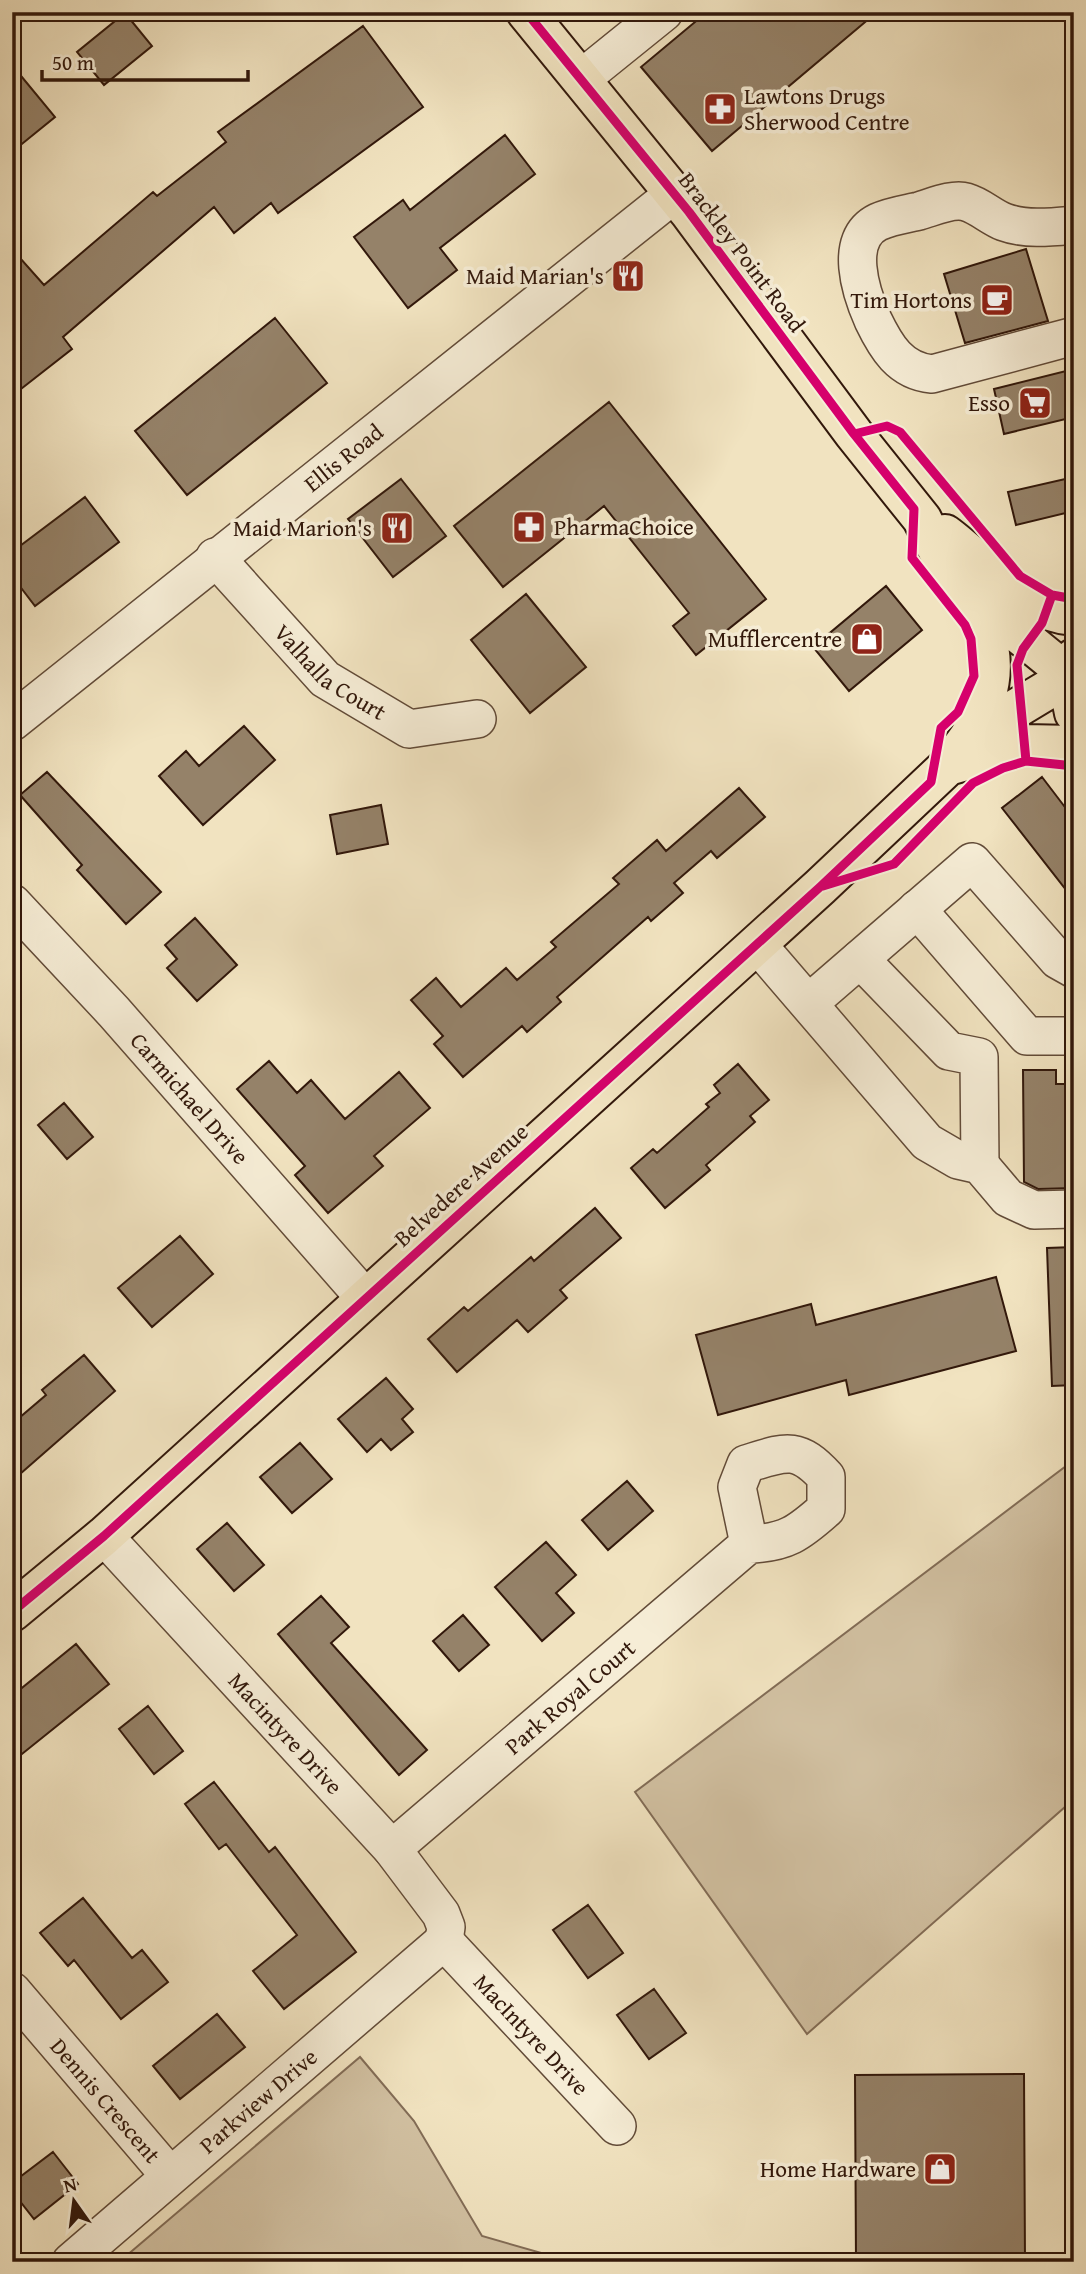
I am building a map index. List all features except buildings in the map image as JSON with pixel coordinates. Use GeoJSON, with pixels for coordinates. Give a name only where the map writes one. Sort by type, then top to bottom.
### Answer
{"type":"FeatureCollection","features":[{"type":"Feature","properties":{"kind":"main road","name":"Brackley Point Road"},"geometry":{"type":"LineString","coordinates":[[526,12],[674,194],[853,434],[922,519],[941,557],[970,594],[1071,681]]}},
{"type":"Feature","properties":{"kind":"main road","name":"Brackley Point Road"},"geometry":{"type":"LineString","coordinates":[[922,519],[1024,598],[1047,610],[1074,616]]}},
{"type":"Feature","properties":{"kind":"main road"},"geometry":{"type":"LineString","coordinates":[[958,752],[984,707],[992,677],[992,655],[985,625],[970,594]]}},
{"type":"Feature","properties":{"kind":"main road","name":"Belvedere Avenue"},"geometry":{"type":"LineString","coordinates":[[12,1612],[104,1536],[757,944],[958,752],[1071,681]]}},
{"type":"Feature","properties":{"kind":"main road","name":"Belvedere Avenue"},"geometry":{"type":"LineString","coordinates":[[958,752],[1025,744],[1074,746]]}},
{"type":"Feature","properties":{"kind":"street"},"geometry":{"type":"LineString","coordinates":[[581,79],[664,12]]}},
{"type":"Feature","properties":{"kind":"street","name":"Ellis Road"},"geometry":{"type":"LineString","coordinates":[[12,722],[215,557],[674,194]]}},
{"type":"Feature","properties":{"kind":"street"},"geometry":{"type":"LineString","coordinates":[[1074,225],[1045,228],[1006,223],[965,201],[949,202],[876,223],[860,241],[857,257],[868,309],[899,362],[913,372],[932,374],[1074,336]]}},
{"type":"Feature","properties":{"kind":"street","name":"Valhalla Court"},"geometry":{"type":"LineString","coordinates":[[215,557],[325,679],[409,729],[477,719]]}},
{"type":"Feature","properties":{"kind":"street"},"geometry":{"type":"LineString","coordinates":[[809,1003],[972,862],[1058,960],[1074,969]]}},
{"type":"Feature","properties":{"kind":"street","name":"Carmichael Drive"},"geometry":{"type":"LineString","coordinates":[[12,903],[114,1012],[365,1298]]}},
{"type":"Feature","properties":{"kind":"street"},"geometry":{"type":"LineString","coordinates":[[917,909],[1027,1036]]}},
{"type":"Feature","properties":{"kind":"street"},"geometry":{"type":"LineString","coordinates":[[757,944],[927,1142],[958,1160],[980,1166],[1007,1198],[1034,1210],[1074,1209]]}},
{"type":"Feature","properties":{"kind":"street"},"geometry":{"type":"LineString","coordinates":[[860,959],[948,1051],[979,1057]]}},
{"type":"Feature","properties":{"kind":"street"},"geometry":{"type":"LineString","coordinates":[[980,1166],[979,1057],[983,1046],[993,1039],[1074,1035]]}},
{"type":"Feature","properties":{"kind":"street","name":"Macintyre Drive"},"geometry":{"type":"LineString","coordinates":[[104,1536],[392,1849],[441,1914],[446,1927],[444,1941]]}},
{"type":"Feature","properties":{"kind":"street","name":"Park Royal Court"},"geometry":{"type":"LineString","coordinates":[[392,1849],[749,1544]]}},
{"type":"Feature","properties":{"kind":"street","name":"MacIntyre Drive"},"geometry":{"type":"LineString","coordinates":[[444,1941],[617,2126]]}},
{"type":"Feature","properties":{"kind":"street","name":"Parkview Drive"},"geometry":{"type":"LineString","coordinates":[[71,2262],[444,1941]]}},
{"type":"Feature","properties":{"kind":"street","name":"Dennis Crescent"},"geometry":{"type":"LineString","coordinates":[[12,1991],[170,2176]]}},
{"type":"Feature","properties":{"kind":"shaded area"},"geometry":{"type":"Polygon","coordinates":[[[1074,1460],[1074,1799],[807,2034],[635,1792],[1074,1460]]]}},
{"type":"Feature","properties":{"kind":"shaded area"},"geometry":{"type":"Polygon","coordinates":[[[360,2057],[414,2121],[482,2236],[552,2256],[553,2262],[119,2262],[360,2057]]]}},
{"type":"Feature","properties":{"kind":"cycle path"},"geometry":{"type":"LineString","coordinates":[[12,1612],[104,1536],[820,887],[931,782],[941,728],[958,712],[974,676],[971,639],[965,625],[912,558],[914,509],[854,434],[689,212],[526,12]]}},
{"type":"Feature","properties":{"kind":"cycle path"},"geometry":{"type":"LineString","coordinates":[[854,434],[887,426],[900,432],[1020,576],[1052,595],[1074,599]]}},
{"type":"Feature","properties":{"kind":"cycle path"},"geometry":{"type":"LineString","coordinates":[[1026,761],[1017,665],[1023,649],[1042,623],[1052,595]]}},
{"type":"Feature","properties":{"kind":"cycle path"},"geometry":{"type":"LineString","coordinates":[[823,886],[894,864],[973,783],[1003,768],[1026,761],[1074,766]]}},
{"type":"Feature","properties":{"kind":"place","name":"Lawtons Drugs Sherwood Centre"},"geometry":{"type":"Point","coordinates":[720,109]}},
{"type":"Feature","properties":{"kind":"place","name":"Maid Marian's"},"geometry":{"type":"Point","coordinates":[628,276]}},
{"type":"Feature","properties":{"kind":"place","name":"Tim Hortons"},"geometry":{"type":"Point","coordinates":[997,300]}},
{"type":"Feature","properties":{"kind":"place","name":"Esso"},"geometry":{"type":"Point","coordinates":[1035,403]}},
{"type":"Feature","properties":{"kind":"place","name":"PharmaChoice"},"geometry":{"type":"Point","coordinates":[529,527]}},
{"type":"Feature","properties":{"kind":"place","name":"Maid Marion's"},"geometry":{"type":"Point","coordinates":[397,528]}},
{"type":"Feature","properties":{"kind":"place","name":"Mufflercentre"},"geometry":{"type":"Point","coordinates":[867,639]}},
{"type":"Feature","properties":{"kind":"place","name":"Home Hardware"},"geometry":{"type":"Point","coordinates":[940,2169]}}]}
